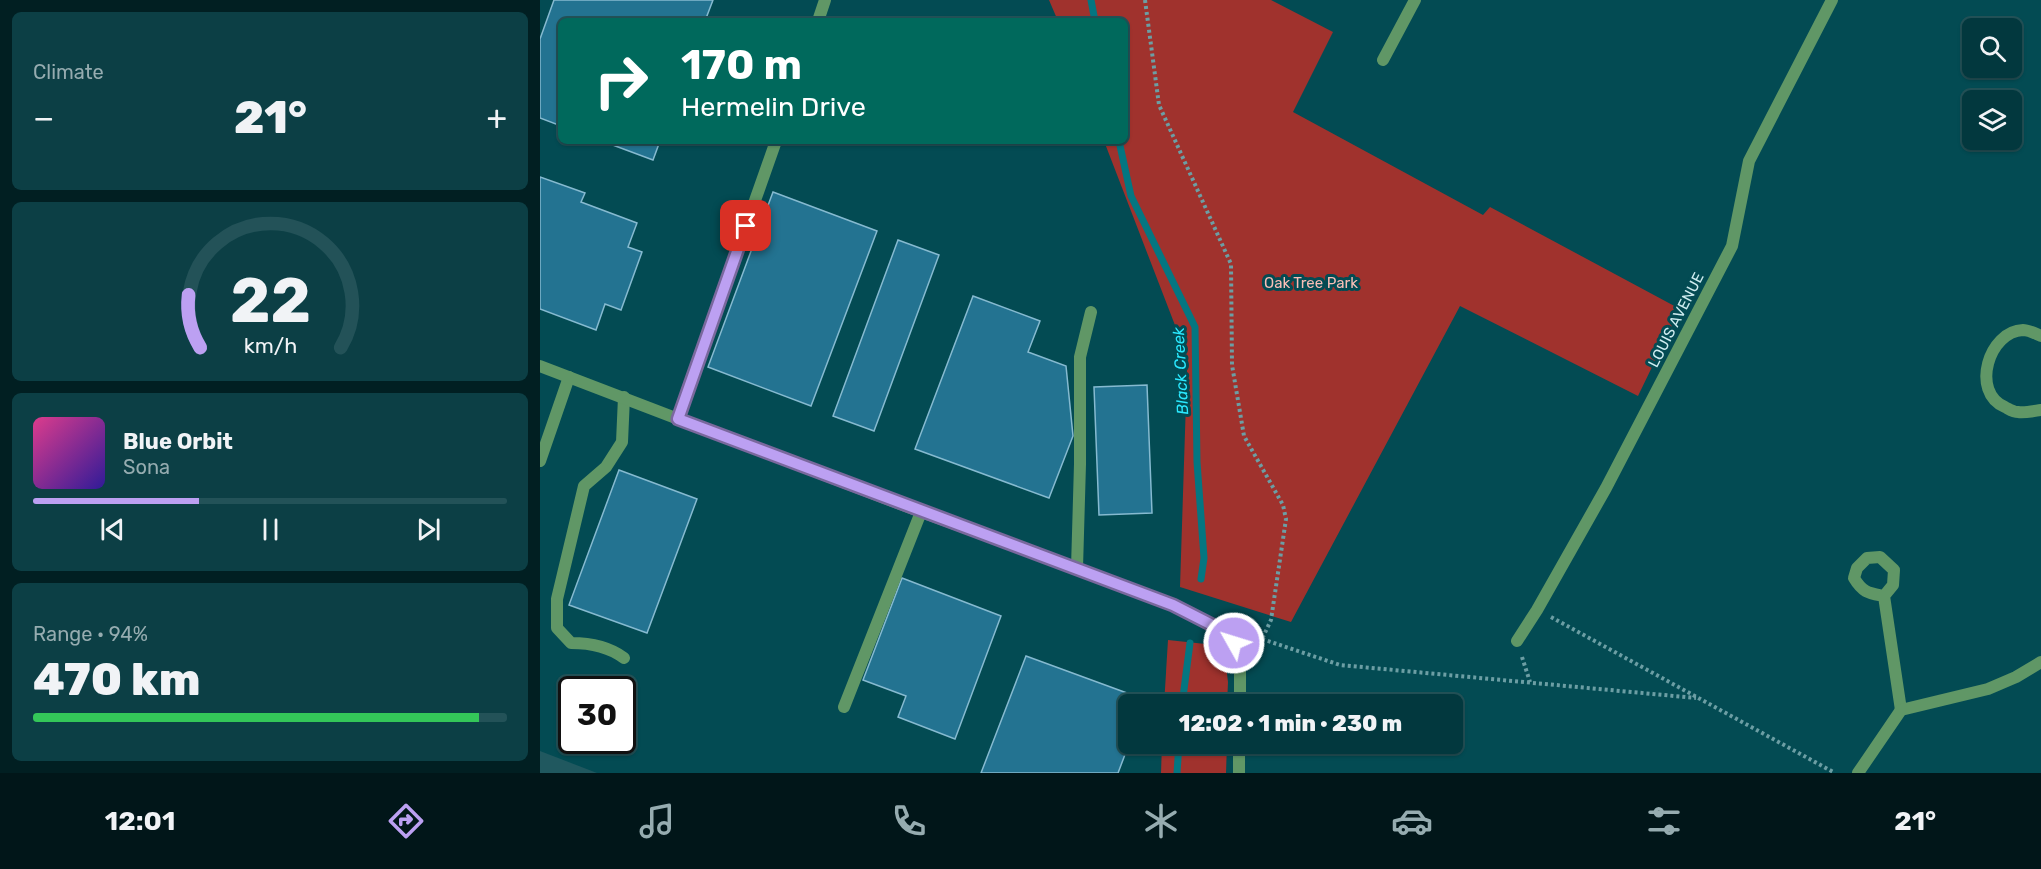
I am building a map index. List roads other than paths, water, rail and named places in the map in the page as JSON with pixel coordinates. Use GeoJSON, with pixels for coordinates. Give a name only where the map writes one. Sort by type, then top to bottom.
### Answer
{"type":"FeatureCollection","features":[{"type":"Feature","properties":{"kind":"street"},"geometry":{"type":"LineString","coordinates":[[819,18],[825,0]]}},
{"type":"Feature","properties":{"kind":"street"},"geometry":{"type":"LineString","coordinates":[[1383,60],[1415,0]]}},
{"type":"Feature","properties":{"kind":"street","name":"LOUIS AVENUE"},"geometry":{"type":"LineString","coordinates":[[1517,641],[1606,488],[1732,246],[1749,161],[1832,0]]}},
{"type":"Feature","properties":{"kind":"street"},"geometry":{"type":"LineString","coordinates":[[678,419],[775,144]]}},
{"type":"Feature","properties":{"kind":"street"},"geometry":{"type":"LineString","coordinates":[[1077,567],[1080,357],[1091,312]]}},
{"type":"Feature","properties":{"kind":"street"},"geometry":{"type":"LineString","coordinates":[[2041,336],[2024,330],[2008,334],[1991,353],[1985,379],[1990,394],[2000,405],[2016,412],[2041,410]]}},
{"type":"Feature","properties":{"kind":"street"},"geometry":{"type":"LineString","coordinates":[[540,366],[921,512],[1077,567],[1173,605],[1222,630],[1234,643],[1240,663],[1240,694]]}},
{"type":"Feature","properties":{"kind":"street"},"geometry":{"type":"LineString","coordinates":[[540,461],[569,377]]}},
{"type":"Feature","properties":{"kind":"street"},"geometry":{"type":"LineString","coordinates":[[624,398],[622,442],[606,467],[584,486],[557,599],[558,628],[571,643],[589,643],[615,652],[624,658]]}},
{"type":"Feature","properties":{"kind":"street"},"geometry":{"type":"LineString","coordinates":[[844,707],[921,512]]}},
{"type":"Feature","properties":{"kind":"street"},"geometry":{"type":"LineString","coordinates":[[1884,596],[1901,710]]}},
{"type":"Feature","properties":{"kind":"street"},"geometry":{"type":"LineString","coordinates":[[1858,773],[1901,710],[1988,689],[2016,677],[2041,662]]}},
{"type":"Feature","properties":{"kind":"street"},"geometry":{"type":"LineString","coordinates":[[1239,754],[1239,773]]}},
{"type":"Feature","properties":{"kind":"waterway","name":"Black Creek"},"geometry":{"type":"LineString","coordinates":[[1091,0],[1094,18]]}},
{"type":"Feature","properties":{"kind":"waterway","name":"Black Creek"},"geometry":{"type":"LineString","coordinates":[[1120,144],[1131,196],[1195,327],[1197,462],[1204,558],[1201,579]]}},
{"type":"Feature","properties":{"kind":"waterway","name":"Black Creek"},"geometry":{"type":"LineString","coordinates":[[1183,694],[1190,643]]}},
{"type":"Feature","properties":{"kind":"waterway","name":"Black Creek"},"geometry":{"type":"LineString","coordinates":[[1177,773],[1178,754]]}},
{"type":"Feature","properties":{"kind":"park label","name":"Oak Tree Park"},"geometry":{"type":"Point","coordinates":[1311,283]}}]}
